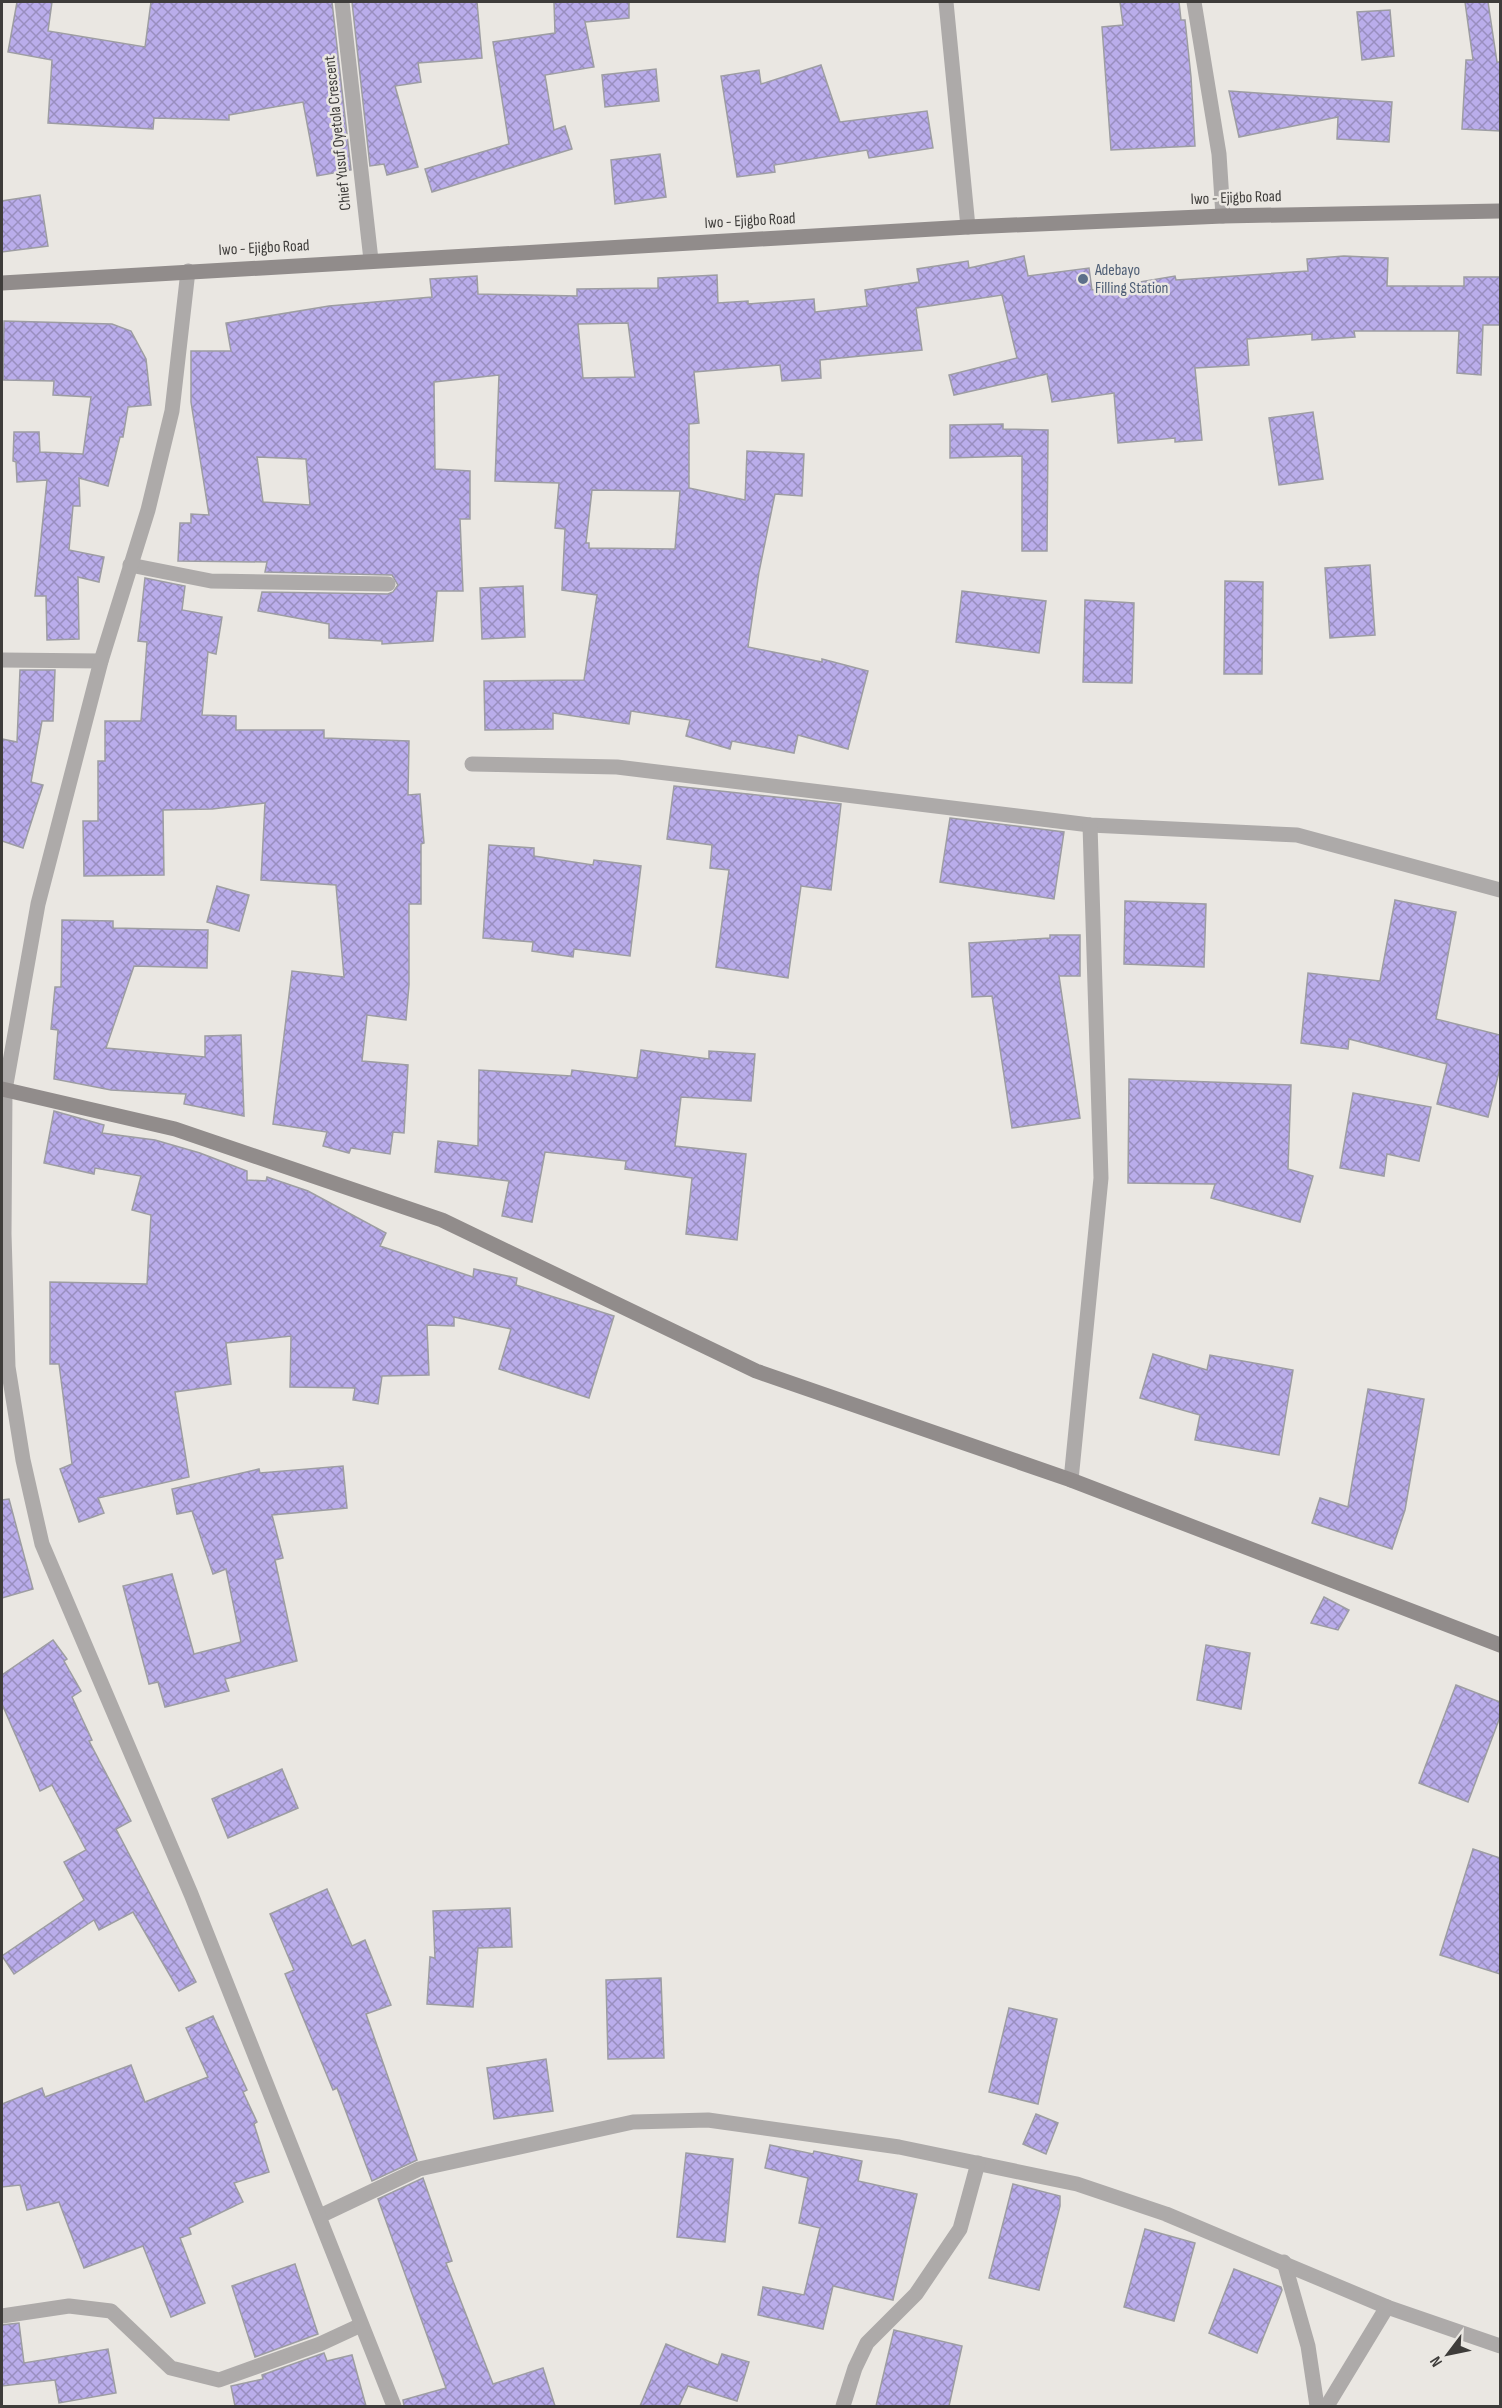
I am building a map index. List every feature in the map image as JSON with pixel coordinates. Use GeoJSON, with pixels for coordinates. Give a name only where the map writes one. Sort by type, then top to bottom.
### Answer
{"type":"FeatureCollection","features":[{"type":"Feature","properties":{"kind":"main road","name":"Iwo - Ejigbo Road"},"geometry":{"type":"LineString","coordinates":[[2,284],[371,260],[968,227],[1223,216],[1500,211]]}},
{"type":"Feature","properties":{"kind":"main road"},"geometry":{"type":"LineString","coordinates":[[3,1090],[175,1129],[442,1220],[756,1371],[1071,1480],[1500,1645]]}},
{"type":"Feature","properties":{"kind":"street","name":"Chief Yusuf Oyetola Crescent"},"geometry":{"type":"LineString","coordinates":[[342,2],[371,260]]}},
{"type":"Feature","properties":{"kind":"street"},"geometry":{"type":"LineString","coordinates":[[946,2],[968,227]]}},
{"type":"Feature","properties":{"kind":"street"},"geometry":{"type":"LineString","coordinates":[[1194,2],[1219,154],[1223,216]]}},
{"type":"Feature","properties":{"kind":"street"},"geometry":{"type":"LineString","coordinates":[[188,271],[172,411],[148,510],[101,660],[38,904],[3,1090],[8,1367],[25,1470],[42,1544],[191,1894],[394,2406]]}},
{"type":"Feature","properties":{"kind":"street"},"geometry":{"type":"LineString","coordinates":[[130,565],[211,580],[388,584]]}},
{"type":"Feature","properties":{"kind":"street"},"geometry":{"type":"LineString","coordinates":[[2,660],[101,660]]}},
{"type":"Feature","properties":{"kind":"street"},"geometry":{"type":"LineString","coordinates":[[472,764],[617,767],[1090,825],[1297,835],[1500,890]]}},
{"type":"Feature","properties":{"kind":"street"},"geometry":{"type":"LineString","coordinates":[[1071,1480],[1101,1178],[1090,825]]}},
{"type":"Feature","properties":{"kind":"street"},"geometry":{"type":"LineString","coordinates":[[320,2216],[419,2169],[633,2122],[708,2120],[898,2147],[1077,2184],[1166,2214],[1387,2307],[1500,2346]]}},
{"type":"Feature","properties":{"kind":"street"},"geometry":{"type":"LineString","coordinates":[[843,2406],[855,2368],[867,2343],[916,2294],[960,2229],[967,2212],[978,2163]]}},
{"type":"Feature","properties":{"kind":"street"},"geometry":{"type":"LineString","coordinates":[[1284,2262],[1308,2346],[1317,2406]]}},
{"type":"Feature","properties":{"kind":"street"},"geometry":{"type":"LineString","coordinates":[[2,2316],[69,2306],[111,2311],[171,2368],[219,2380],[320,2344],[362,2325]]}},
{"type":"Feature","properties":{"kind":"street"},"geometry":{"type":"LineString","coordinates":[[1327,2406],[1387,2307]]}},
{"type":"Feature","properties":{"kind":"building"},"geometry":{"type":"Polygon","coordinates":[[[17,2],[52,2],[48,31],[145,47],[151,2],[332,2],[351,170],[317,176],[303,102],[229,115],[229,120],[154,118],[153,129],[48,123],[52,60],[8,52],[17,2]]]}},
{"type":"Feature","properties":{"kind":"building"},"geometry":{"type":"Polygon","coordinates":[[[352,2],[477,2],[482,58],[418,63],[421,82],[395,86],[418,167],[387,175],[384,164],[370,166],[352,2]]]}},
{"type":"Feature","properties":{"kind":"building"},"geometry":{"type":"Polygon","coordinates":[[[554,2],[629,2],[629,18],[585,22],[594,67],[545,75],[554,130],[565,126],[572,149],[432,192],[425,169],[509,144],[493,42],[555,33],[554,2]]]}},
{"type":"Feature","properties":{"kind":"building"},"geometry":{"type":"Polygon","coordinates":[[[1120,2],[1179,2],[1181,20],[1185,20],[1195,146],[1111,150],[1102,27],[1123,25],[1120,2]]]}},
{"type":"Feature","properties":{"kind":"building"},"geometry":{"type":"Polygon","coordinates":[[[1465,2],[1488,2],[1497,62],[1500,62],[1500,131],[1462,129],[1466,60],[1473,60],[1465,2]]]}},
{"type":"Feature","properties":{"kind":"building"},"geometry":{"type":"Polygon","coordinates":[[[1390,10],[1394,56],[1362,60],[1357,12],[1390,10]]]}},
{"type":"Feature","properties":{"kind":"building"},"geometry":{"type":"Polygon","coordinates":[[[821,65],[840,122],[927,111],[933,148],[869,158],[867,150],[774,165],[775,172],[737,177],[721,76],[759,70],[761,84],[821,65]]]}},
{"type":"Feature","properties":{"kind":"building"},"geometry":{"type":"Polygon","coordinates":[[[656,69],[659,101],[605,107],[602,75],[656,69]]]}},
{"type":"Feature","properties":{"kind":"building"},"geometry":{"type":"Polygon","coordinates":[[[1229,91],[1392,102],[1389,142],[1337,139],[1338,117],[1239,137],[1229,91]]]}},
{"type":"Feature","properties":{"kind":"building"},"geometry":{"type":"Polygon","coordinates":[[[660,154],[666,197],[615,204],[611,160],[660,154]]]}},
{"type":"Feature","properties":{"kind":"building"},"geometry":{"type":"Polygon","coordinates":[[[40,195],[48,246],[2,252],[2,201],[40,195]]]}},
{"type":"Feature","properties":{"kind":"building"},"geometry":{"type":"Polygon","coordinates":[[[1024,256],[1028,276],[1089,268],[1092,290],[1175,276],[1176,280],[1308,271],[1307,259],[1344,256],[1388,258],[1387,286],[1464,286],[1464,277],[1500,277],[1500,325],[1483,325],[1481,375],[1457,373],[1459,331],[1354,331],[1355,337],[1312,340],[1312,334],[1247,339],[1249,365],[1195,368],[1202,440],[1175,442],[1175,438],[1118,443],[1114,393],[1052,402],[1047,374],[954,395],[949,375],[1017,358],[1002,295],[916,308],[922,350],[820,360],[821,378],[782,381],[780,365],[694,372],[699,423],[689,424],[689,488],[745,500],[747,451],[804,454],[802,496],[775,494],[759,572],[748,647],[822,662],[822,659],[868,671],[848,749],[798,735],[794,753],[732,741],[730,749],[686,736],[690,720],[631,711],[629,724],[553,713],[553,729],[485,730],[484,681],[584,680],[597,595],[562,590],[565,529],[555,528],[559,483],[495,481],[499,375],[434,382],[435,469],[470,471],[470,519],[460,519],[463,591],[437,591],[433,641],[382,644],[382,641],[329,638],[329,624],[258,611],[262,592],[388,594],[393,592],[398,585],[392,575],[265,572],[267,562],[178,561],[180,523],[191,523],[191,514],[209,515],[191,402],[191,351],[231,351],[226,323],[329,306],[432,297],[430,279],[477,276],[478,294],[577,296],[577,289],[658,288],[658,278],[717,275],[718,303],[748,301],[748,304],[814,299],[815,312],[867,306],[865,290],[919,282],[917,269],[968,261],[969,268],[1024,256]],[[628,323],[578,324],[583,378],[635,377],[628,323]],[[257,457],[263,502],[310,505],[306,459],[257,457]],[[592,490],[586,543],[589,543],[589,548],[675,549],[680,491],[592,490]]]}},
{"type":"Feature","properties":{"kind":"building"},"geometry":{"type":"Polygon","coordinates":[[[4,321],[112,324],[131,331],[146,359],[151,405],[128,407],[123,437],[120,437],[108,486],[79,478],[80,506],[73,506],[69,550],[104,557],[99,582],[78,577],[79,639],[47,640],[46,596],[35,596],[47,480],[17,482],[16,462],[13,461],[14,432],[39,432],[40,452],[83,454],[91,397],[53,395],[54,381],[3,380],[4,321]]]}},
{"type":"Feature","properties":{"kind":"building"},"geometry":{"type":"Polygon","coordinates":[[[1313,412],[1323,479],[1279,485],[1269,418],[1313,412]]]}},
{"type":"Feature","properties":{"kind":"building"},"geometry":{"type":"Polygon","coordinates":[[[1003,424],[1003,429],[1048,430],[1047,551],[1022,551],[1022,456],[950,458],[950,425],[1003,424]]]}},
{"type":"Feature","properties":{"kind":"building"},"geometry":{"type":"Polygon","coordinates":[[[1370,565],[1375,635],[1330,638],[1325,568],[1370,565]]]}},
{"type":"Feature","properties":{"kind":"building"},"geometry":{"type":"Polygon","coordinates":[[[145,578],[185,586],[182,610],[222,617],[216,654],[208,652],[202,715],[236,716],[236,730],[324,730],[324,738],[409,741],[408,795],[420,794],[424,843],[421,844],[421,904],[409,904],[409,985],[406,1020],[367,1015],[362,1061],[408,1065],[404,1133],[393,1132],[390,1154],[351,1148],[349,1153],[323,1146],[327,1132],[273,1124],[292,971],[344,977],[336,885],[261,880],[265,803],[212,809],[163,810],[164,875],[84,876],[83,821],[98,821],[98,761],[105,761],[105,721],[141,721],[147,642],[138,641],[145,578]]]}},
{"type":"Feature","properties":{"kind":"building"},"geometry":{"type":"Polygon","coordinates":[[[1225,581],[1263,582],[1262,674],[1224,674],[1225,581]]]}},
{"type":"Feature","properties":{"kind":"building"},"geometry":{"type":"Polygon","coordinates":[[[523,586],[525,637],[482,639],[480,588],[523,586]]]}},
{"type":"Feature","properties":{"kind":"building"},"geometry":{"type":"Polygon","coordinates":[[[962,591],[1046,601],[1039,653],[956,642],[962,591]]]}},
{"type":"Feature","properties":{"kind":"building"},"geometry":{"type":"Polygon","coordinates":[[[1085,600],[1134,603],[1132,683],[1083,682],[1085,600]]]}},
{"type":"Feature","properties":{"kind":"building"},"geometry":{"type":"Polygon","coordinates":[[[20,670],[55,670],[53,721],[42,721],[31,782],[43,785],[23,848],[2,841],[2,739],[17,742],[20,670]]]}},
{"type":"Feature","properties":{"kind":"building"},"geometry":{"type":"Polygon","coordinates":[[[674,786],[841,804],[831,890],[801,886],[788,978],[716,967],[729,870],[710,868],[712,845],[667,839],[674,786]]]}},
{"type":"Feature","properties":{"kind":"building"},"geometry":{"type":"Polygon","coordinates":[[[950,818],[1064,832],[1054,899],[940,882],[950,818]]]}},
{"type":"Feature","properties":{"kind":"building"},"geometry":{"type":"Polygon","coordinates":[[[489,845],[534,848],[534,856],[593,865],[594,860],[641,866],[630,956],[574,949],[573,957],[532,951],[533,942],[483,938],[489,845]]]}},
{"type":"Feature","properties":{"kind":"building"},"geometry":{"type":"Polygon","coordinates":[[[217,886],[249,895],[239,931],[207,922],[217,886]]]}},
{"type":"Feature","properties":{"kind":"building"},"geometry":{"type":"Polygon","coordinates":[[[1395,900],[1456,912],[1436,1019],[1500,1035],[1500,1068],[1488,1117],[1437,1104],[1447,1064],[1349,1039],[1348,1049],[1301,1043],[1308,973],[1380,981],[1395,900]]]}},
{"type":"Feature","properties":{"kind":"building"},"geometry":{"type":"Polygon","coordinates":[[[1125,901],[1206,904],[1204,967],[1124,964],[1125,901]]]}},
{"type":"Feature","properties":{"kind":"building"},"geometry":{"type":"Polygon","coordinates":[[[62,920],[113,921],[113,928],[208,930],[207,968],[134,966],[106,1048],[205,1057],[205,1036],[241,1035],[244,1116],[184,1104],[186,1094],[111,1090],[54,1079],[58,1030],[51,1029],[55,987],[61,987],[62,920]]]}},
{"type":"Feature","properties":{"kind":"building"},"geometry":{"type":"Polygon","coordinates":[[[1050,935],[1080,935],[1080,976],[1059,976],[1080,1118],[1012,1128],[992,996],[972,997],[969,943],[1050,938],[1050,935]]]}},
{"type":"Feature","properties":{"kind":"building"},"geometry":{"type":"Polygon","coordinates":[[[641,1050],[709,1059],[709,1051],[755,1054],[751,1101],[681,1097],[675,1146],[746,1154],[737,1240],[686,1234],[692,1178],[625,1169],[626,1161],[545,1152],[532,1222],[502,1216],[509,1181],[435,1172],[438,1141],[478,1146],[479,1070],[571,1076],[572,1070],[637,1078],[641,1050]]]}},
{"type":"Feature","properties":{"kind":"building"},"geometry":{"type":"Polygon","coordinates":[[[1129,1079],[1291,1085],[1288,1169],[1313,1176],[1300,1222],[1211,1198],[1215,1184],[1128,1183],[1129,1079]]]}},
{"type":"Feature","properties":{"kind":"building"},"geometry":{"type":"Polygon","coordinates":[[[1353,1093],[1431,1107],[1419,1161],[1387,1154],[1384,1176],[1340,1168],[1353,1093]]]}},
{"type":"Feature","properties":{"kind":"building"},"geometry":{"type":"Polygon","coordinates":[[[54,1111],[104,1125],[102,1133],[155,1140],[200,1153],[247,1171],[247,1180],[266,1181],[267,1177],[308,1191],[386,1233],[380,1246],[473,1277],[474,1269],[517,1278],[516,1285],[614,1316],[589,1398],[499,1369],[511,1329],[454,1317],[454,1326],[427,1325],[429,1375],[382,1376],[378,1404],[353,1400],[355,1388],[290,1387],[291,1336],[226,1343],[231,1384],[175,1392],[189,1477],[98,1498],[104,1513],[79,1522],[60,1469],[72,1464],[59,1364],[50,1364],[50,1282],[147,1284],[151,1215],[132,1210],[141,1176],[95,1168],[94,1174],[44,1163],[54,1111]]]}},
{"type":"Feature","properties":{"kind":"building"},"geometry":{"type":"Polygon","coordinates":[[[1153,1354],[1207,1370],[1210,1355],[1293,1370],[1279,1455],[1195,1440],[1200,1415],[1140,1398],[1153,1354]]]}},
{"type":"Feature","properties":{"kind":"building"},"geometry":{"type":"Polygon","coordinates":[[[1368,1389],[1424,1399],[1405,1510],[1392,1549],[1312,1523],[1320,1498],[1348,1507],[1368,1389]]]}},
{"type":"Feature","properties":{"kind":"building"},"geometry":{"type":"Polygon","coordinates":[[[343,1466],[347,1508],[272,1515],[283,1558],[275,1560],[297,1661],[225,1679],[229,1691],[165,1707],[158,1682],[149,1684],[123,1586],[172,1574],[194,1654],[241,1642],[226,1569],[213,1574],[192,1511],[177,1514],[172,1489],[259,1469],[260,1473],[343,1466]]]}},
{"type":"Feature","properties":{"kind":"building"},"geometry":{"type":"Polygon","coordinates":[[[9,1499],[33,1589],[2,1598],[2,1500],[9,1499]]]}},
{"type":"Feature","properties":{"kind":"building"},"geometry":{"type":"Polygon","coordinates":[[[1324,1597],[1349,1610],[1338,1630],[1311,1623],[1324,1597]]]}},
{"type":"Feature","properties":{"kind":"building"},"geometry":{"type":"Polygon","coordinates":[[[53,1640],[67,1659],[64,1661],[81,1691],[72,1697],[92,1740],[89,1741],[131,1821],[116,1829],[196,1982],[179,1991],[133,1912],[99,1930],[94,1920],[14,1974],[2,1956],[84,1900],[64,1862],[86,1850],[52,1785],[40,1791],[2,1704],[2,1675],[53,1640]]]}},
{"type":"Feature","properties":{"kind":"building"},"geometry":{"type":"Polygon","coordinates":[[[1206,1645],[1250,1653],[1241,1709],[1197,1700],[1206,1645]]]}},
{"type":"Feature","properties":{"kind":"building"},"geometry":{"type":"Polygon","coordinates":[[[1456,1685],[1500,1702],[1500,1717],[1468,1802],[1419,1783],[1456,1685]]]}},
{"type":"Feature","properties":{"kind":"building"},"geometry":{"type":"Polygon","coordinates":[[[282,1769],[298,1808],[228,1838],[212,1799],[282,1769]]]}},
{"type":"Feature","properties":{"kind":"building"},"geometry":{"type":"Polygon","coordinates":[[[1473,1849],[1500,1858],[1500,1974],[1440,1955],[1473,1849]]]}},
{"type":"Feature","properties":{"kind":"building"},"geometry":{"type":"Polygon","coordinates":[[[327,1889],[352,1946],[365,1940],[391,2005],[366,2014],[417,2160],[372,2181],[337,2088],[333,2090],[285,1974],[294,1970],[270,1914],[327,1889]]]}},
{"type":"Feature","properties":{"kind":"building"},"geometry":{"type":"Polygon","coordinates":[[[510,1908],[512,1947],[478,1948],[473,2007],[427,2004],[430,1957],[435,1958],[433,1911],[510,1908]]]}},
{"type":"Feature","properties":{"kind":"building"},"geometry":{"type":"Polygon","coordinates":[[[661,1978],[664,2058],[608,2059],[606,1980],[661,1978]]]}},
{"type":"Feature","properties":{"kind":"building"},"geometry":{"type":"Polygon","coordinates":[[[1009,2008],[1057,2019],[1038,2104],[989,2092],[1009,2008]]]}},
{"type":"Feature","properties":{"kind":"building"},"geometry":{"type":"Polygon","coordinates":[[[213,2016],[247,2090],[243,2092],[257,2122],[254,2124],[269,2172],[234,2183],[243,2202],[189,2228],[191,2234],[180,2238],[205,2303],[171,2317],[143,2246],[84,2268],[59,2202],[27,2210],[20,2185],[2,2187],[2,2104],[42,2088],[45,2097],[131,2065],[145,2102],[208,2077],[186,2028],[213,2016]]]}},
{"type":"Feature","properties":{"kind":"building"},"geometry":{"type":"Polygon","coordinates":[[[546,2059],[553,2111],[494,2119],[487,2068],[546,2059]]]}},
{"type":"Feature","properties":{"kind":"building"},"geometry":{"type":"Polygon","coordinates":[[[1036,2114],[1058,2123],[1046,2154],[1023,2144],[1036,2114]]]}},
{"type":"Feature","properties":{"kind":"building"},"geometry":{"type":"Polygon","coordinates":[[[770,2145],[862,2161],[858,2181],[917,2194],[893,2300],[833,2286],[823,2329],[758,2315],[763,2287],[804,2295],[820,2228],[799,2223],[808,2178],[765,2168],[770,2145]]]}},
{"type":"Feature","properties":{"kind":"building"},"geometry":{"type":"Polygon","coordinates":[[[686,2153],[733,2159],[725,2242],[677,2237],[686,2153]]]}},
{"type":"Feature","properties":{"kind":"building"},"geometry":{"type":"Polygon","coordinates":[[[423,2178],[452,2261],[446,2263],[493,2384],[543,2368],[555,2406],[404,2406],[403,2400],[446,2388],[378,2199],[423,2178]]]}},
{"type":"Feature","properties":{"kind":"building"},"geometry":{"type":"Polygon","coordinates":[[[1013,2184],[1060,2196],[1060,2206],[1039,2290],[989,2278],[1013,2184]]]}},
{"type":"Feature","properties":{"kind":"building"},"geometry":{"type":"Polygon","coordinates":[[[1145,2229],[1195,2243],[1174,2321],[1124,2307],[1145,2229]]]}},
{"type":"Feature","properties":{"kind":"building"},"geometry":{"type":"Polygon","coordinates":[[[295,2264],[318,2334],[255,2357],[232,2286],[295,2264]]]}},
{"type":"Feature","properties":{"kind":"building"},"geometry":{"type":"Polygon","coordinates":[[[1234,2269],[1281,2287],[1282,2290],[1257,2353],[1209,2333],[1234,2269]]]}},
{"type":"Feature","properties":{"kind":"building"},"geometry":{"type":"Polygon","coordinates":[[[19,2323],[24,2363],[108,2349],[116,2393],[59,2403],[55,2380],[2,2386],[2,2325],[19,2323]]]}},
{"type":"Feature","properties":{"kind":"building"},"geometry":{"type":"Polygon","coordinates":[[[894,2330],[962,2346],[949,2406],[876,2406],[894,2330]]]}},
{"type":"Feature","properties":{"kind":"building"},"geometry":{"type":"Polygon","coordinates":[[[666,2344],[718,2365],[722,2354],[749,2362],[737,2401],[688,2386],[679,2406],[640,2406],[666,2344]]]}},
{"type":"Feature","properties":{"kind":"building"},"geometry":{"type":"Polygon","coordinates":[[[324,2353],[327,2361],[352,2355],[366,2406],[235,2406],[231,2386],[263,2379],[262,2375],[324,2353]]]}},
{"type":"Feature","properties":{"kind":"place","name":"Adebayo Filling Station"},"geometry":{"type":"Point","coordinates":[1083,279]}}]}
